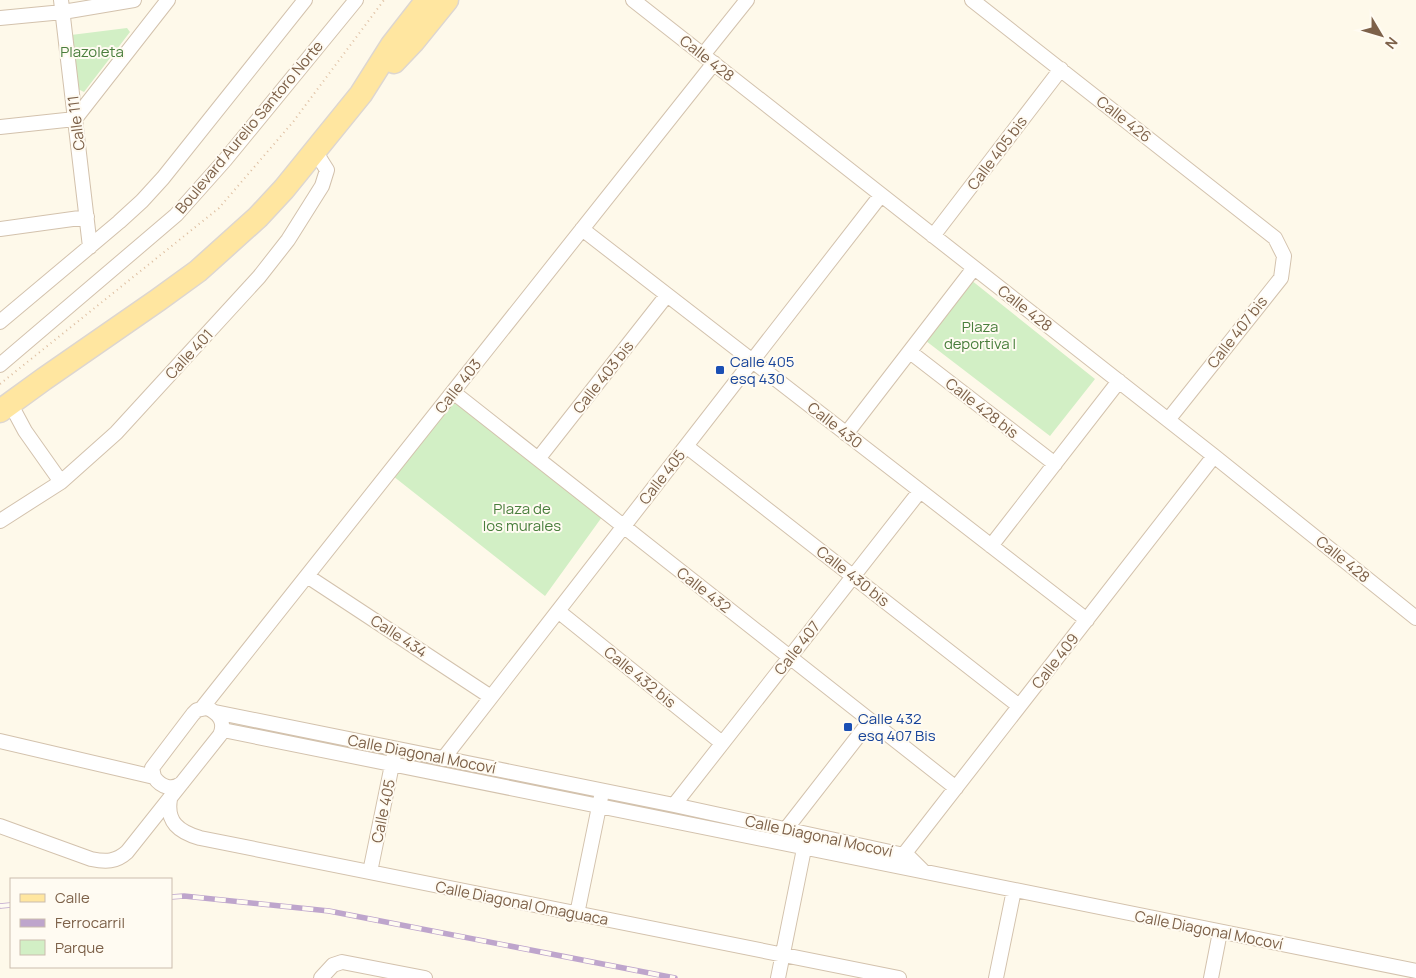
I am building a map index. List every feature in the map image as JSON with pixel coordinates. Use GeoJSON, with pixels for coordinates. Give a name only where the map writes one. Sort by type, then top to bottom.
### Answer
{"type":"FeatureCollection","features":[{"type":"Feature","properties":{"kind":"main road"},"geometry":{"type":"LineString","coordinates":[[5,407],[198,271],[258,217],[316,151],[361,94],[392,45],[427,0]]}},
{"type":"Feature","properties":{"kind":"main road"},"geometry":{"type":"LineString","coordinates":[[361,94],[413,42],[447,0]]}},
{"type":"Feature","properties":{"kind":"street"},"geometry":{"type":"LineString","coordinates":[[0,18],[62,6],[134,0]]}},
{"type":"Feature","properties":{"kind":"street"},"geometry":{"type":"LineString","coordinates":[[0,127],[76,119],[168,0]]}},
{"type":"Feature","properties":{"kind":"street"},"geometry":{"type":"LineString","coordinates":[[0,322],[142,201],[163,178],[305,0]]}},
{"type":"Feature","properties":{"kind":"street","name":"Boulevard Aurelio Santoro Norte"},"geometry":{"type":"LineString","coordinates":[[0,365],[176,215],[210,178],[356,0]]}},
{"type":"Feature","properties":{"kind":"street","name":"Calle 428"},"geometry":{"type":"LineString","coordinates":[[633,0],[1214,456],[1416,618]]}},
{"type":"Feature","properties":{"kind":"street","name":"Calle 403"},"geometry":{"type":"LineString","coordinates":[[154,777],[152,773],[154,764],[194,714],[209,710],[307,576],[582,229],[709,59],[747,0]]}},
{"type":"Feature","properties":{"kind":"street","name":"Calle 426"},"geometry":{"type":"LineString","coordinates":[[972,0],[1275,238]]}},
{"type":"Feature","properties":{"kind":"street","name":"Calle 111"},"geometry":{"type":"LineString","coordinates":[[62,6],[90,247]]}},
{"type":"Feature","properties":{"kind":"street","name":"Calle 405 bis"},"geometry":{"type":"LineString","coordinates":[[933,236],[1061,69]]}},
{"type":"Feature","properties":{"kind":"street","name":"Calle 401"},"geometry":{"type":"LineString","coordinates":[[0,521],[61,482],[122,426],[259,277],[288,240],[322,186],[327,170],[316,151]]}},
{"type":"Feature","properties":{"kind":"street","name":"Calle 405"},"geometry":{"type":"LineString","coordinates":[[443,759],[881,195]]}},
{"type":"Feature","properties":{"kind":"street"},"geometry":{"type":"LineString","coordinates":[[0,229],[87,217]]}},
{"type":"Feature","properties":{"kind":"street","name":"Calle 430"},"geometry":{"type":"LineString","coordinates":[[582,229],[1087,620]]}},
{"type":"Feature","properties":{"kind":"street","name":"Calle 407 bis"},"geometry":{"type":"LineString","coordinates":[[1168,420],[1281,278],[1284,256],[1275,238]]}},
{"type":"Feature","properties":{"kind":"street"},"geometry":{"type":"LineString","coordinates":[[846,434],[974,268]]}},
{"type":"Feature","properties":{"kind":"street","name":"Calle 403 bis"},"geometry":{"type":"LineString","coordinates":[[538,459],[668,295]]}},
{"type":"Feature","properties":{"kind":"street","name":"Calle 428 bis"},"geometry":{"type":"LineString","coordinates":[[910,352],[1055,464]]}},
{"type":"Feature","properties":{"kind":"street"},"geometry":{"type":"LineString","coordinates":[[991,546],[1119,382]]}},
{"type":"Feature","properties":{"kind":"street","name":"Calle 432"},"geometry":{"type":"LineString","coordinates":[[453,392],[956,788]]}},
{"type":"Feature","properties":{"kind":"street"},"geometry":{"type":"LineString","coordinates":[[5,407],[25,431],[61,482]]}},
{"type":"Feature","properties":{"kind":"street","name":"Calle 430 bis"},"geometry":{"type":"LineString","coordinates":[[686,446],[1019,706]]}},
{"type":"Feature","properties":{"kind":"street","name":"Calle 409"},"geometry":{"type":"LineString","coordinates":[[900,860],[1214,456]]}},
{"type":"Feature","properties":{"kind":"street","name":"Calle 407"},"geometry":{"type":"LineString","coordinates":[[674,804],[920,491]]}},
{"type":"Feature","properties":{"kind":"street","name":"Calle 434"},"geometry":{"type":"LineString","coordinates":[[307,576],[491,697]]}},
{"type":"Feature","properties":{"kind":"street","name":"Calle 432 bis"},"geometry":{"type":"LineString","coordinates":[[558,611],[722,743]]}},
{"type":"Feature","properties":{"kind":"street"},"geometry":{"type":"LineString","coordinates":[[0,826],[102,861],[112,861],[120,858],[128,852],[222,730],[222,720],[209,710]]}},
{"type":"Feature","properties":{"kind":"street","name":"Calle Diagonal Mocoví"},"geometry":{"type":"LineString","coordinates":[[209,710],[443,759],[674,804],[786,829],[806,840]]}},
{"type":"Feature","properties":{"kind":"street"},"geometry":{"type":"LineString","coordinates":[[786,829],[870,721]]}},
{"type":"Feature","properties":{"kind":"street","name":"Calle Diagonal Mocoví"},"geometry":{"type":"LineString","coordinates":[[222,730],[599,806],[806,840],[900,860],[923,871],[1416,972]]}},
{"type":"Feature","properties":{"kind":"street"},"geometry":{"type":"LineString","coordinates":[[0,742],[154,777],[165,787],[174,787],[182,783]]}},
{"type":"Feature","properties":{"kind":"street","name":"Calle 405"},"geometry":{"type":"LineString","coordinates":[[370,872],[395,749]]}},
{"type":"Feature","properties":{"kind":"street"},"geometry":{"type":"LineString","coordinates":[[577,914],[602,790]]}},
{"type":"Feature","properties":{"kind":"street","name":"Calle Diagonal Omaguaca"},"geometry":{"type":"LineString","coordinates":[[170,799],[168,807],[173,821],[183,832],[190,835],[899,978]]}},
{"type":"Feature","properties":{"kind":"street"},"geometry":{"type":"LineString","coordinates":[[778,978],[806,840]]}},
{"type":"Feature","properties":{"kind":"street"},"geometry":{"type":"LineString","coordinates":[[996,978],[1014,890]]}},
{"type":"Feature","properties":{"kind":"street"},"geometry":{"type":"LineString","coordinates":[[1211,978],[1220,932]]}},
{"type":"Feature","properties":{"kind":"street"},"geometry":{"type":"LineString","coordinates":[[324,977],[333,965],[342,962],[425,978]]}},
{"type":"Feature","properties":{"kind":"green space","name":"Plazoleta"},"geometry":{"type":"Polygon","coordinates":[[[127,28],[130,32],[84,92],[78,89],[71,35],[127,28]]]}},
{"type":"Feature","properties":{"kind":"green space","name":"Plaza deportiva I"},"geometry":{"type":"Polygon","coordinates":[[[971,280],[1095,379],[1050,436],[926,341],[971,280]]]}},
{"type":"Feature","properties":{"kind":"green space","name":"Plaza de los murales"},"geometry":{"type":"Polygon","coordinates":[[[452,400],[602,517],[545,596],[393,476],[452,400]]]}},
{"type":"Feature","properties":{"kind":"railway"},"geometry":{"type":"LineString","coordinates":[[172,897],[184,896],[329,911],[675,978]]}},
{"type":"Feature","properties":{"kind":"railway"},"geometry":{"type":"LineString","coordinates":[[0,906],[10,905]]}},
{"type":"Feature","properties":{"kind":"place","name":"Calle 405 esq 430"},"geometry":{"type":"Point","coordinates":[720,370]}},
{"type":"Feature","properties":{"kind":"place","name":"Calle 432 esq 407 Bis"},"geometry":{"type":"Point","coordinates":[848,727]}}]}
